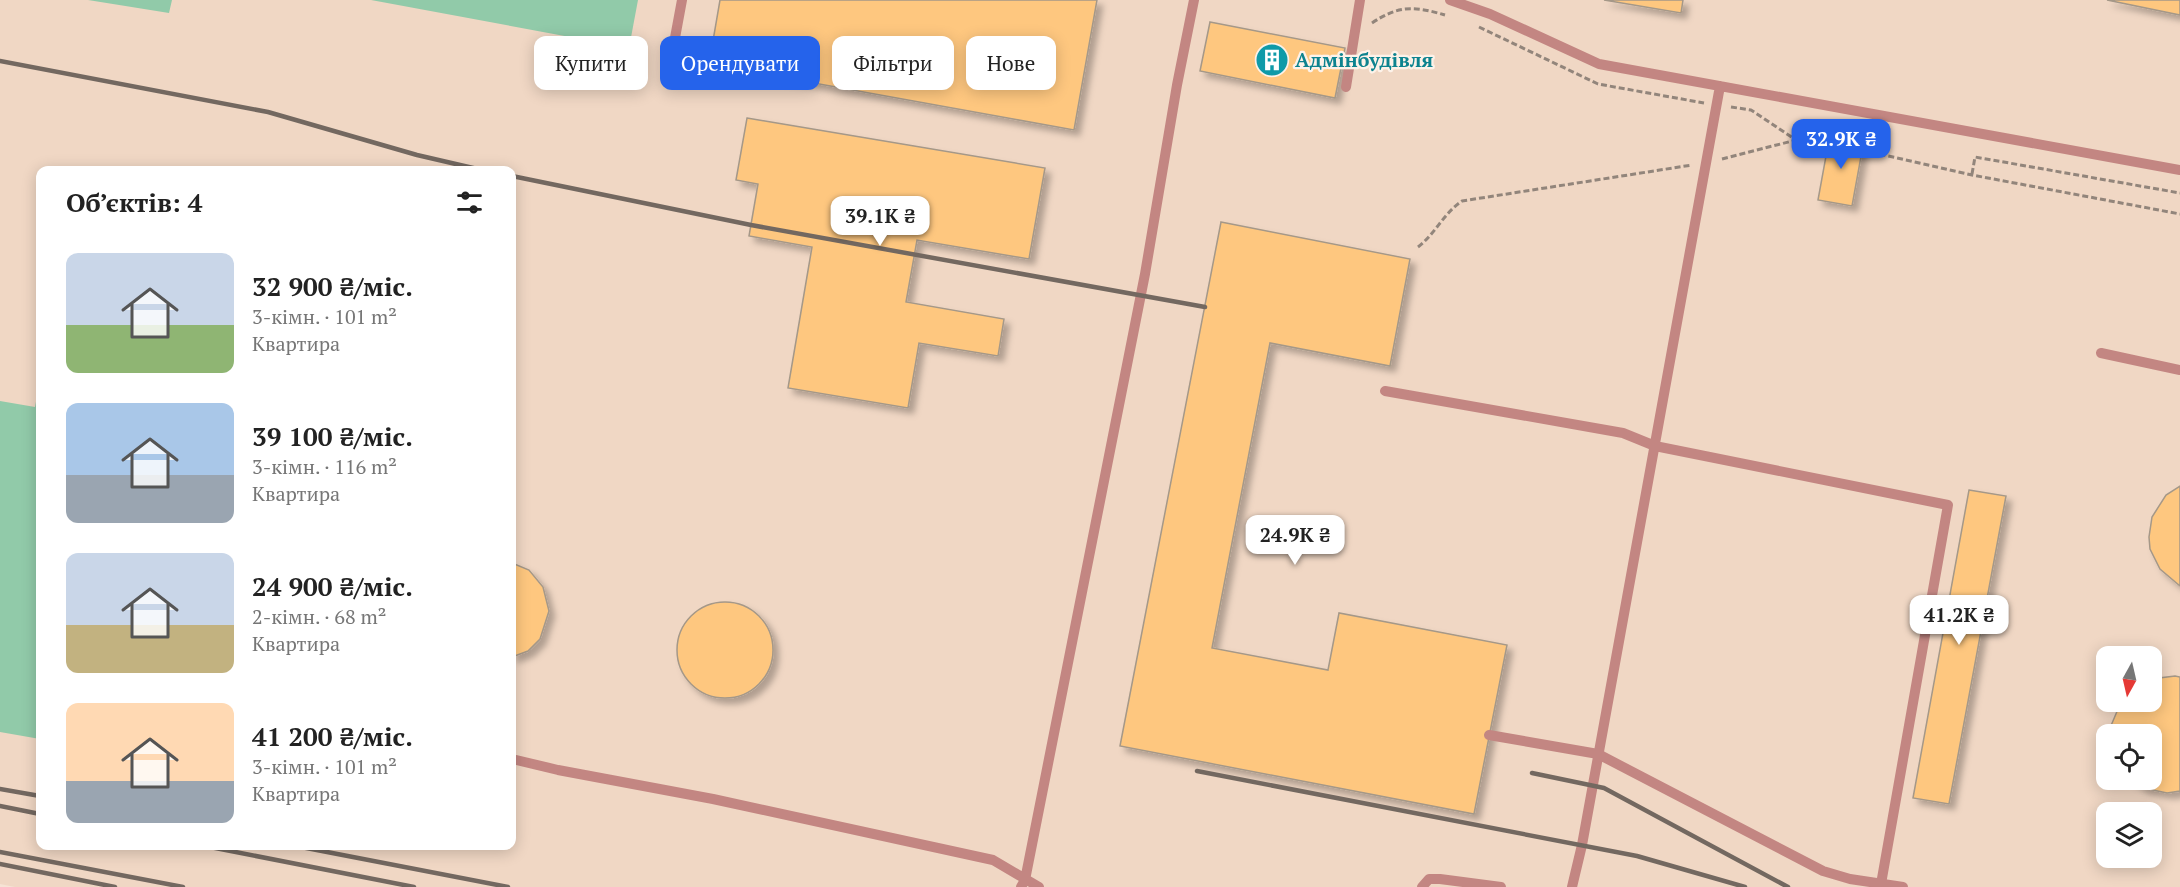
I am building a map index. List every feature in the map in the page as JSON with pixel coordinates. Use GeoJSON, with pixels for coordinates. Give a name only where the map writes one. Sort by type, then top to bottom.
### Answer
{"type":"FeatureCollection","features":[{"type":"Feature","properties":{"kind":"lane"},"geometry":{"type":"LineString","coordinates":[[675,36],[682,0]]}},
{"type":"Feature","properties":{"kind":"lane"},"geometry":{"type":"LineString","coordinates":[[1023,883],[1145,274],[1194,0]]}},
{"type":"Feature","properties":{"kind":"lane"},"geometry":{"type":"LineString","coordinates":[[1346,87],[1360,0]]}},
{"type":"Feature","properties":{"kind":"lane"},"geometry":{"type":"LineString","coordinates":[[1450,0],[1490,14],[1599,64],[2180,170]]}},
{"type":"Feature","properties":{"kind":"lane"},"geometry":{"type":"LineString","coordinates":[[1572,887],[1708,163],[1720,86]]}},
{"type":"Feature","properties":{"kind":"lane"},"geometry":{"type":"LineString","coordinates":[[2101,353],[2180,370]]}},
{"type":"Feature","properties":{"kind":"lane"},"geometry":{"type":"LineString","coordinates":[[1385,391],[1623,433],[1655,446],[1948,505],[1881,884]]}},
{"type":"Feature","properties":{"kind":"lane"},"geometry":{"type":"LineString","coordinates":[[1489,735],[1598,754],[1823,871],[1850,879],[1903,887]]}},
{"type":"Feature","properties":{"kind":"lane"},"geometry":{"type":"LineString","coordinates":[[516,760],[713,799],[993,860],[1023,883],[1039,887]]}},
{"type":"Feature","properties":{"kind":"lane"},"geometry":{"type":"LineString","coordinates":[[1422,887],[1429,879],[1440,879],[1502,887]]}},
{"type":"Feature","properties":{"kind":"path"},"geometry":{"type":"LineString","coordinates":[[1418,247],[1428,240],[1452,207],[1462,201],[1708,163],[1796,140]]}},
{"type":"Feature","properties":{"kind":"path"},"geometry":{"type":"LineString","coordinates":[[1862,150],[1972,175],[2180,214]]}},
{"type":"Feature","properties":{"kind":"path"},"geometry":{"type":"LineString","coordinates":[[1972,175],[1975,157],[2180,193]]}},
{"type":"Feature","properties":{"kind":"shaded area"},"geometry":{"type":"Polygon","coordinates":[[[0,0],[2180,0],[2180,887],[15,887],[0,884],[0,0]]]}},
{"type":"Feature","properties":{"kind":"green space"},"geometry":{"type":"Polygon","coordinates":[[[88,0],[172,0],[169,13],[88,0]]]}},
{"type":"Feature","properties":{"kind":"green space"},"geometry":{"type":"Polygon","coordinates":[[[371,0],[638,0],[631,36],[564,36],[371,0]]]}},
{"type":"Feature","properties":{"kind":"green space"},"geometry":{"type":"Polygon","coordinates":[[[0,401],[35,407],[36,402],[36,738],[0,732],[0,401]]]}},
{"type":"Feature","properties":{"kind":"building"},"geometry":{"type":"Polygon","coordinates":[[[720,0],[1097,0],[1074,130],[853,90],[954,90],[954,36],[832,36],[832,86],[820,84],[820,36],[714,36],[720,0]]]}},
{"type":"Feature","properties":{"kind":"building"},"geometry":{"type":"Polygon","coordinates":[[[1604,0],[1683,0],[1681,13],[1604,0]]]}},
{"type":"Feature","properties":{"kind":"building"},"geometry":{"type":"Polygon","coordinates":[[[2107,0],[2180,0],[2180,15],[2107,0]]]}},
{"type":"Feature","properties":{"kind":"building","name":"Адмінбудівля"},"geometry":{"type":"Polygon","coordinates":[[[1210,22],[1345,48],[1335,98],[1200,71],[1210,22]]]}},
{"type":"Feature","properties":{"kind":"building"},"geometry":{"type":"Polygon","coordinates":[[[747,118],[1045,168],[1029,259],[917,240],[906,302],[1004,319],[998,356],[919,343],[908,408],[788,388],[812,247],[749,236],[758,184],[736,180],[747,118]]]}},
{"type":"Feature","properties":{"kind":"building"},"geometry":{"type":"Polygon","coordinates":[[[1830,134],[1864,140],[1852,206],[1818,200],[1830,134]]]}},
{"type":"Feature","properties":{"kind":"building"},"geometry":{"type":"Polygon","coordinates":[[[1221,222],[1410,259],[1390,366],[1270,343],[1212,648],[1328,670],[1339,613],[1507,645],[1474,814],[1120,746],[1221,222]]]}},
{"type":"Feature","properties":{"kind":"building"},"geometry":{"type":"Polygon","coordinates":[[[2180,486],[2180,586],[2160,569],[2150,549],[2149,537],[2152,517],[2166,495],[2180,486]]]}},
{"type":"Feature","properties":{"kind":"building"},"geometry":{"type":"Polygon","coordinates":[[[1969,490],[2006,496],[1949,804],[1913,798],[1969,490]]]}},
{"type":"Feature","properties":{"kind":"building"},"geometry":{"type":"Polygon","coordinates":[[[516,565],[529,570],[543,587],[549,611],[540,639],[528,651],[516,656],[516,565]]]}},
{"type":"Feature","properties":{"kind":"building"},"geometry":{"type":"Polygon","coordinates":[[[725,602],[743,605],[759,616],[770,632],[773,650],[770,668],[759,684],[743,695],[725,698],[707,695],[691,684],[680,668],[677,650],[680,632],[691,616],[707,605],[725,602]]]}},
{"type":"Feature","properties":{"kind":"building"},"geometry":{"type":"Polygon","coordinates":[[[2180,677],[2180,791],[2167,793],[2153,790],[2162,790],[2162,724],[2112,724],[2117,712],[2162,712],[2162,678],[2180,677]]]}},
{"type":"Feature","properties":{"kind":"railway"},"geometry":{"type":"LineString","coordinates":[[0,61],[268,112],[417,155],[464,166]]}},
{"type":"Feature","properties":{"kind":"railway"},"geometry":{"type":"LineString","coordinates":[[516,177],[751,225],[1205,307]]}},
{"type":"Feature","properties":{"kind":"railway"},"geometry":{"type":"LineString","coordinates":[[1197,771],[1637,856],[1745,887]]}},
{"type":"Feature","properties":{"kind":"railway"},"geometry":{"type":"LineString","coordinates":[[1532,773],[1604,788],[1788,887]]}},
{"type":"Feature","properties":{"kind":"railway"},"geometry":{"type":"LineString","coordinates":[[0,789],[36,795]]}},
{"type":"Feature","properties":{"kind":"railway"},"geometry":{"type":"LineString","coordinates":[[0,806],[36,813]]}},
{"type":"Feature","properties":{"kind":"railway"},"geometry":{"type":"LineString","coordinates":[[225,850],[414,887]]}},
{"type":"Feature","properties":{"kind":"railway"},"geometry":{"type":"LineString","coordinates":[[317,850],[508,887]]}},
{"type":"Feature","properties":{"kind":"railway"},"geometry":{"type":"LineString","coordinates":[[0,852],[183,887]]}},
{"type":"Feature","properties":{"kind":"railway"},"geometry":{"type":"LineString","coordinates":[[0,864],[115,887]]}},
{"type":"Feature","properties":{"kind":"place","name":"Адмінбудівля"},"geometry":{"type":"Point","coordinates":[1272,60]}}]}
